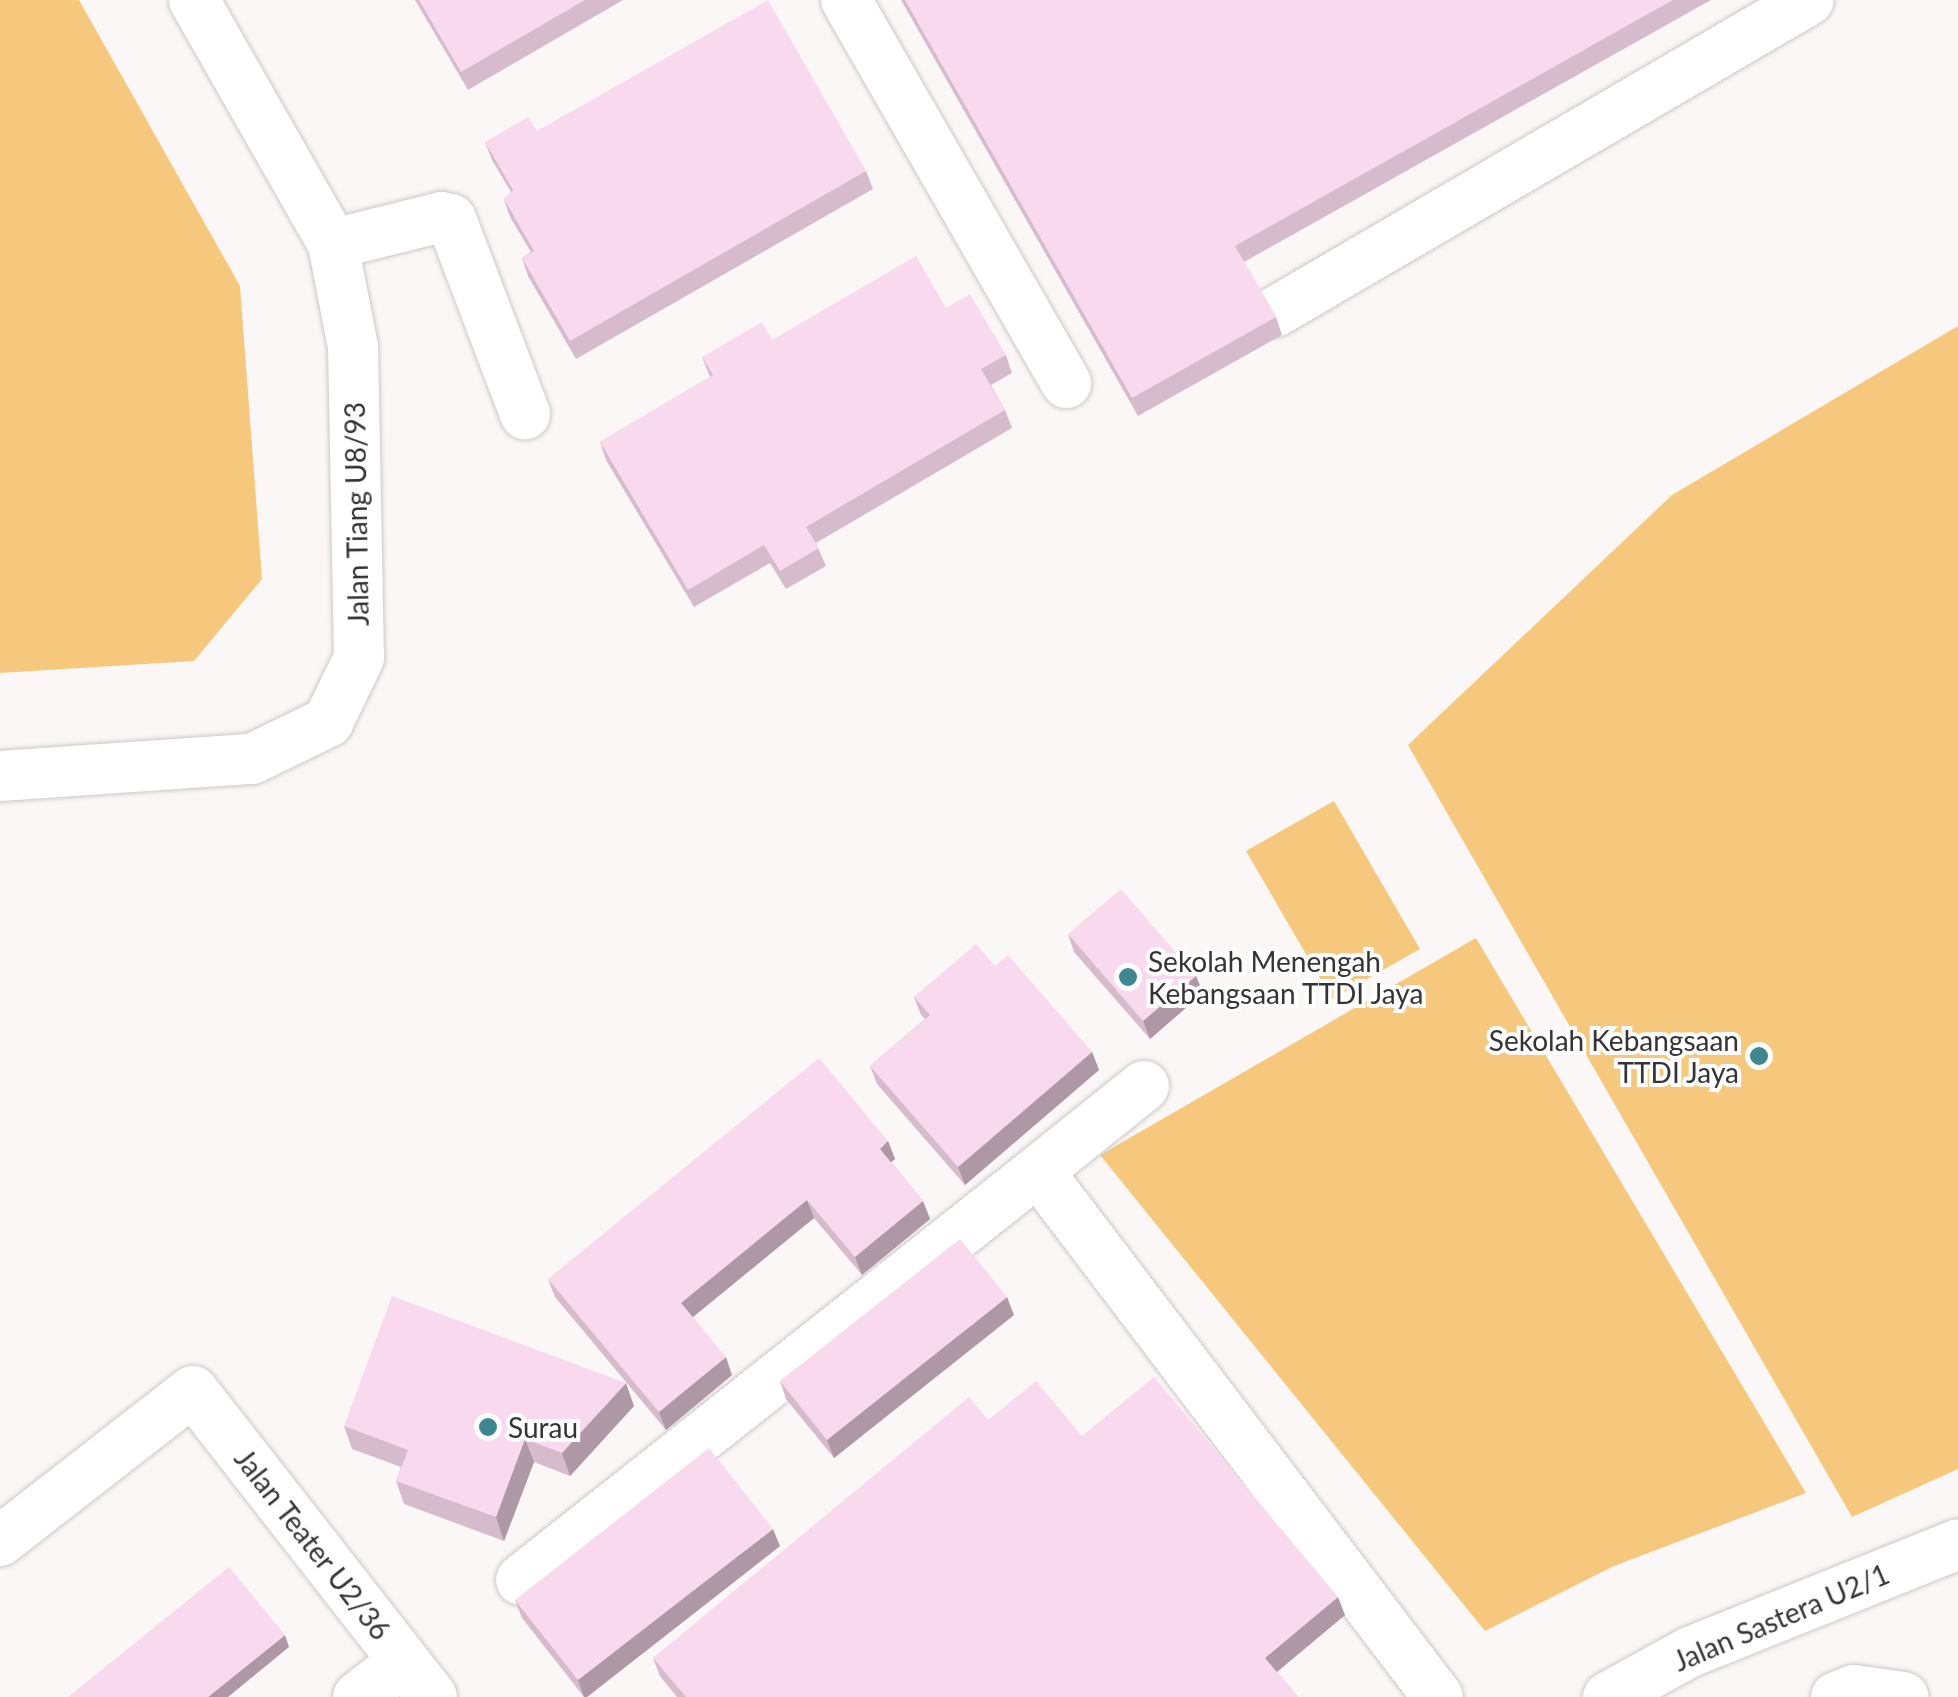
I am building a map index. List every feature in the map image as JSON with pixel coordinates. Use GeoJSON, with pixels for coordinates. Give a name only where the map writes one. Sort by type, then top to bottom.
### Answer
{"type":"FeatureCollection","features":[{"type":"Feature","properties":{"kind":"street","name":"Jalan Tiang U8/93"},"geometry":{"type":"LineString","coordinates":[[0,776],[252,759],[328,722],[359,658],[353,348],[333,244],[194,0]]}},
{"type":"Feature","properties":{"kind":"street"},"geometry":{"type":"LineString","coordinates":[[846,0],[1066,383]]}},
{"type":"Feature","properties":{"kind":"street"},"geometry":{"type":"LineString","coordinates":[[1275,312],[1809,0]]}},
{"type":"Feature","properties":{"kind":"street"},"geometry":{"type":"LineString","coordinates":[[333,244],[442,217],[451,219],[525,414]]}},
{"type":"Feature","properties":{"kind":"street"},"geometry":{"type":"LineString","coordinates":[[521,1580],[1144,1086]]}},
{"type":"Feature","properties":{"kind":"street"},"geometry":{"type":"LineString","coordinates":[[1038,1171],[1430,1694]]}},
{"type":"Feature","properties":{"kind":"street","name":"Jalan Teater U2/36"},"geometry":{"type":"LineString","coordinates":[[0,1541],[193,1391],[418,1679]]}},
{"type":"Feature","properties":{"kind":"street","name":"Jalan Sastera U2/1"},"geometry":{"type":"LineString","coordinates":[[1608,1697],[1690,1652],[1958,1544]]}},
{"type":"Feature","properties":{"kind":"street"},"geometry":{"type":"LineString","coordinates":[[358,1697],[418,1679]]}},
{"type":"Feature","properties":{"kind":"street"},"geometry":{"type":"LineString","coordinates":[[1836,1697],[1854,1690],[1904,1697]]}},
{"type":"Feature","properties":{"kind":"shaded area"},"geometry":{"type":"Polygon","coordinates":[[[0,0],[79,0],[240,286],[262,579],[194,661],[0,673],[0,0]]]}},
{"type":"Feature","properties":{"kind":"shaded area","name":"Sekolah Kebangsaan TTDI Jaya"},"geometry":{"type":"Polygon","coordinates":[[[1958,326],[1958,1469],[1852,1517],[1408,745],[1672,495],[1958,326]]]}},
{"type":"Feature","properties":{"kind":"shaded area"},"geometry":{"type":"Polygon","coordinates":[[[1334,801],[1420,949],[1332,999],[1246,851],[1334,801]]]}},
{"type":"Feature","properties":{"kind":"shaded area"},"geometry":{"type":"Polygon","coordinates":[[[1476,938],[1806,1493],[1614,1566],[1485,1631],[1100,1155],[1476,938]]]}},
{"type":"Feature","properties":{"kind":"building"},"geometry":{"type":"Polygon","coordinates":[[[419,0],[585,0],[461,72],[419,0]]]}},
{"type":"Feature","properties":{"kind":"building"},"geometry":{"type":"Polygon","coordinates":[[[768,0],[866,171],[570,341],[522,258],[534,251],[504,199],[513,190],[485,142],[528,117],[537,131],[768,0]]]}},
{"type":"Feature","properties":{"kind":"building"},"geometry":{"type":"Polygon","coordinates":[[[905,0],[1673,0],[1235,246],[1276,317],[1132,398],[905,0]]]}},
{"type":"Feature","properties":{"kind":"building"},"geometry":{"type":"Polygon","coordinates":[[[916,256],[946,308],[970,294],[1006,355],[981,369],[1005,410],[806,527],[819,548],[780,571],[764,545],[688,590],[600,442],[713,375],[702,357],[762,322],[772,340],[916,256]]]}},
{"type":"Feature","properties":{"kind":"building"},"geometry":{"type":"Polygon","coordinates":[[[1121,889],[1196,976],[1143,1021],[1068,934],[1121,889]]]}},
{"type":"Feature","properties":{"kind":"building"},"geometry":{"type":"Polygon","coordinates":[[[976,944],[995,966],[1008,955],[1092,1052],[958,1167],[870,1066],[930,1015],[914,997],[976,944]]]}},
{"type":"Feature","properties":{"kind":"building"},"geometry":{"type":"Polygon","coordinates":[[[819,1058],[888,1141],[880,1149],[923,1201],[855,1257],[807,1200],[681,1303],[726,1357],[659,1412],[548,1279],[819,1058]]]}},
{"type":"Feature","properties":{"kind":"building"},"geometry":{"type":"Polygon","coordinates":[[[960,1239],[1007,1297],[827,1440],[780,1381],[960,1239]]]}},
{"type":"Feature","properties":{"kind":"building","name":"Surau"},"geometry":{"type":"Polygon","coordinates":[[[392,1296],[626,1383],[562,1453],[525,1439],[496,1517],[396,1481],[408,1450],[344,1426],[392,1296]]]}},
{"type":"Feature","properties":{"kind":"building"},"geometry":{"type":"Polygon","coordinates":[[[1154,1377],[1338,1597],[1265,1658],[1298,1697],[686,1697],[653,1658],[969,1397],[988,1420],[1036,1381],[1082,1436],[1154,1377]]]}},
{"type":"Feature","properties":{"kind":"building"},"geometry":{"type":"Polygon","coordinates":[[[709,1448],[773,1529],[578,1680],[515,1600],[709,1448]]]}},
{"type":"Feature","properties":{"kind":"building"},"geometry":{"type":"Polygon","coordinates":[[[229,1567],[285,1635],[208,1697],[68,1697],[229,1567]]]}},
{"type":"Feature","properties":{"kind":"place","name":"Sekolah Menengah Kebangsaan TTDI Jaya"},"geometry":{"type":"Point","coordinates":[1128,977]}},
{"type":"Feature","properties":{"kind":"place","name":"Sekolah Kebangsaan TTDI Jaya"},"geometry":{"type":"Point","coordinates":[1759,1056]}},
{"type":"Feature","properties":{"kind":"place","name":"Surau"},"geometry":{"type":"Point","coordinates":[488,1427]}}]}
